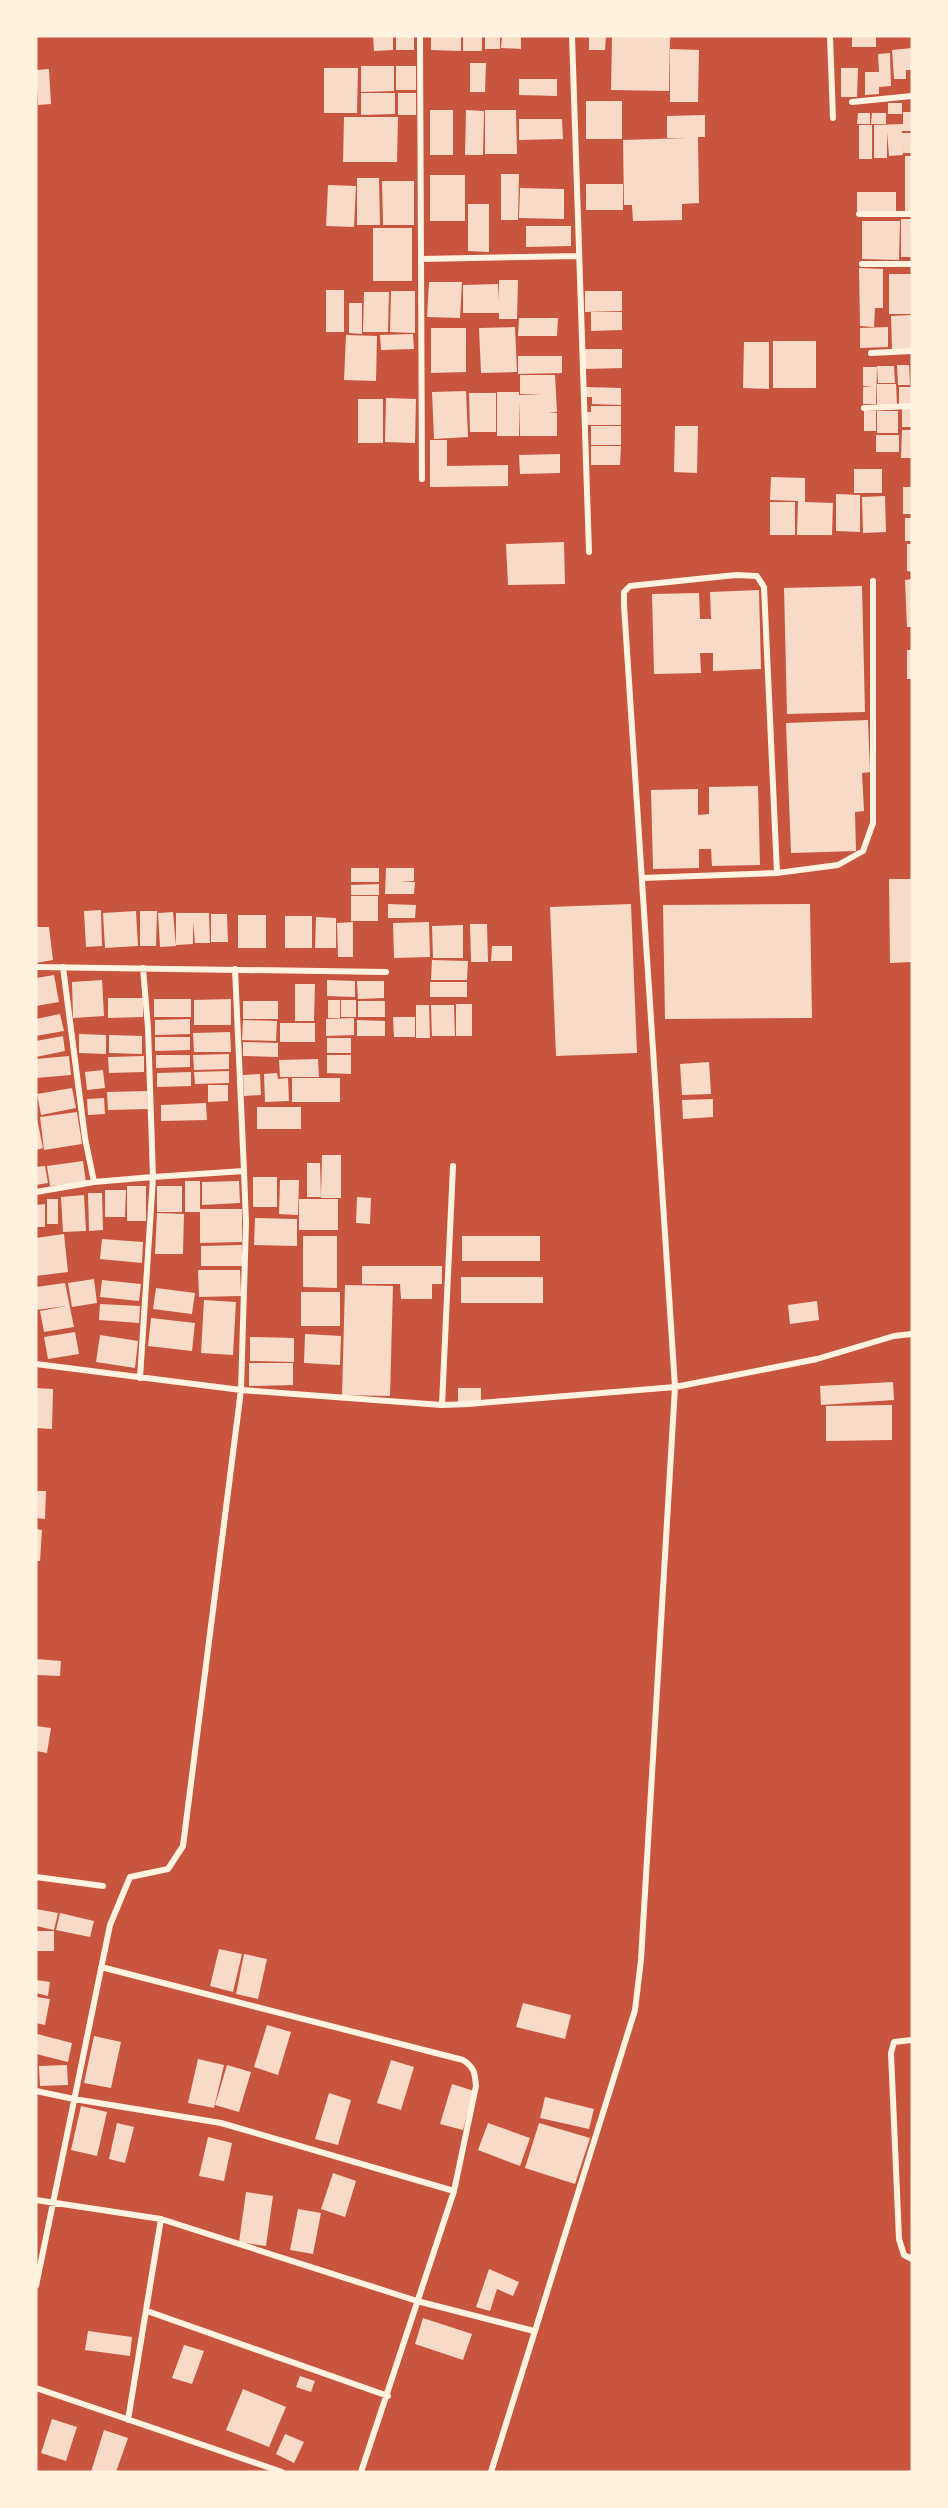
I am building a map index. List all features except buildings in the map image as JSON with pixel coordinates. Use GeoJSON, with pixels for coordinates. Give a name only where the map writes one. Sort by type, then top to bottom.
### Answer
{"type":"FeatureCollection","features":[{"type":"Feature","properties":{"kind":"street"},"geometry":{"type":"LineString","coordinates":[[420,36],[423,479]]}},
{"type":"Feature","properties":{"kind":"street"},"geometry":{"type":"LineString","coordinates":[[572,36],[589,552]]}},
{"type":"Feature","properties":{"kind":"street"},"geometry":{"type":"LineString","coordinates":[[830,36],[832,118]]}},
{"type":"Feature","properties":{"kind":"street"},"geometry":{"type":"LineString","coordinates":[[852,102],[912,96]]}},
{"type":"Feature","properties":{"kind":"street"},"geometry":{"type":"LineString","coordinates":[[859,214],[912,214]]}},
{"type":"Feature","properties":{"kind":"street"},"geometry":{"type":"LineString","coordinates":[[421,259],[578,256]]}},
{"type":"Feature","properties":{"kind":"street"},"geometry":{"type":"LineString","coordinates":[[862,264],[912,264]]}},
{"type":"Feature","properties":{"kind":"street"},"geometry":{"type":"LineString","coordinates":[[871,353],[912,351]]}},
{"type":"Feature","properties":{"kind":"street"},"geometry":{"type":"LineString","coordinates":[[864,408],[912,406]]}},
{"type":"Feature","properties":{"kind":"street"},"geometry":{"type":"LineString","coordinates":[[490,2472],[635,2010],[645,1906],[675,1387],[624,592],[630,586],[736,575],[757,576],[764,587],[777,873]]}},
{"type":"Feature","properties":{"kind":"street"},"geometry":{"type":"LineString","coordinates":[[642,878],[777,873],[838,865],[863,850],[873,823],[873,581]]}},
{"type":"Feature","properties":{"kind":"street"},"geometry":{"type":"LineString","coordinates":[[63,967],[85,1138],[94,1182]]}},
{"type":"Feature","properties":{"kind":"street"},"geometry":{"type":"LineString","coordinates":[[36,968],[386,972]]}},
{"type":"Feature","properties":{"kind":"street"},"geometry":{"type":"LineString","coordinates":[[140,1378],[153,1177],[148,1028],[143,968]]}},
{"type":"Feature","properties":{"kind":"street"},"geometry":{"type":"LineString","coordinates":[[36,2286],[110,1925],[130,1877],[168,1869],[183,1846],[241,1390],[246,1223],[235,969]]}},
{"type":"Feature","properties":{"kind":"street"},"geometry":{"type":"LineString","coordinates":[[442,1405],[453,1166]]}},
{"type":"Feature","properties":{"kind":"street"},"geometry":{"type":"LineString","coordinates":[[36,1192],[94,1182],[244,1171]]}},
{"type":"Feature","properties":{"kind":"street"},"geometry":{"type":"LineString","coordinates":[[36,1364],[241,1390],[442,1405],[675,1387],[817,1359],[894,1336],[912,1334]]}},
{"type":"Feature","properties":{"kind":"street"},"geometry":{"type":"LineString","coordinates":[[36,1877],[103,1886]]}},
{"type":"Feature","properties":{"kind":"street"},"geometry":{"type":"LineString","coordinates":[[102,1967],[463,2060],[472,2065],[476,2086],[454,2191],[361,2472]]}},
{"type":"Feature","properties":{"kind":"street"},"geometry":{"type":"LineString","coordinates":[[912,2040],[894,2042],[891,2053],[899,2239],[904,2255],[912,2259]]}},
{"type":"Feature","properties":{"kind":"street"},"geometry":{"type":"LineString","coordinates":[[36,2091],[221,2123],[454,2191]]}},
{"type":"Feature","properties":{"kind":"street"},"geometry":{"type":"LineString","coordinates":[[36,2200],[161,2219],[417,2301],[534,2331]]}},
{"type":"Feature","properties":{"kind":"street"},"geometry":{"type":"LineString","coordinates":[[128,2420],[161,2219]]}},
{"type":"Feature","properties":{"kind":"street"},"geometry":{"type":"LineString","coordinates":[[147,2311],[388,2396]]}},
{"type":"Feature","properties":{"kind":"street"},"geometry":{"type":"LineString","coordinates":[[36,2388],[282,2472]]}}]}
